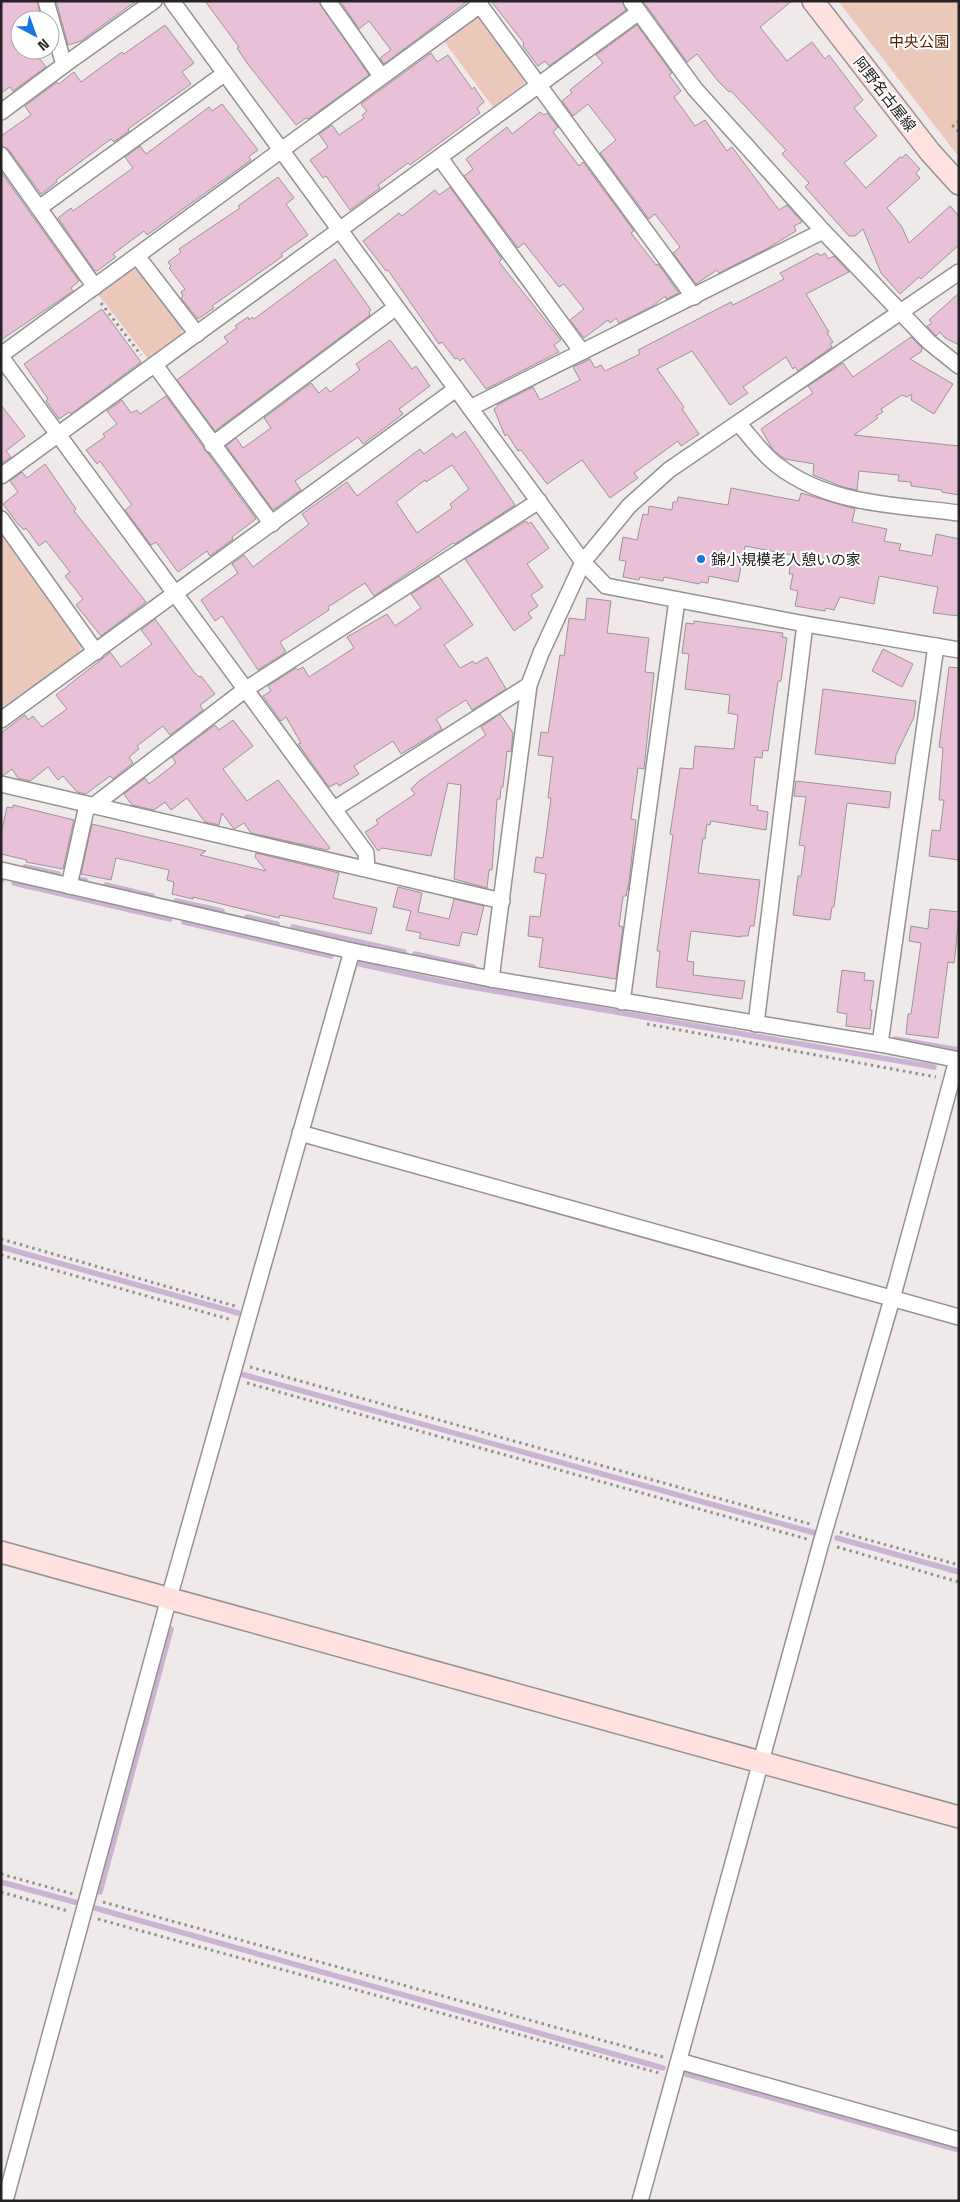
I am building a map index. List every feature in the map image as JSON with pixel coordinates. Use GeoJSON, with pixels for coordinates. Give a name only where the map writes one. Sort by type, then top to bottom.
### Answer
{"type":"FeatureCollection","features":[{"type":"Feature","properties":{"kind":"street"},"geometry":{"type":"LineString","coordinates":[[46,1],[64,65]]}},
{"type":"Feature","properties":{"kind":"street"},"geometry":{"type":"LineString","coordinates":[[1,112],[154,1]]}},
{"type":"Feature","properties":{"kind":"street"},"geometry":{"type":"LineString","coordinates":[[172,1],[395,308],[583,562],[606,586],[805,624],[959,650]]}},
{"type":"Feature","properties":{"kind":"street"},"geometry":{"type":"LineString","coordinates":[[328,1],[381,76]]}},
{"type":"Feature","properties":{"kind":"street","name":"阿野名古屋線"},"geometry":{"type":"LineString","coordinates":[[813,1],[930,152],[959,184]]}},
{"type":"Feature","properties":{"kind":"street"},"geometry":{"type":"LineString","coordinates":[[367,869],[366,853],[1,356],[478,3],[694,297]]}},
{"type":"Feature","properties":{"kind":"street"},"geometry":{"type":"LineString","coordinates":[[1,476],[539,85],[635,7],[695,89],[823,231],[929,342],[959,366]]}},
{"type":"Feature","properties":{"kind":"street"},"geometry":{"type":"LineString","coordinates":[[39,208],[224,74]]}},
{"type":"Feature","properties":{"kind":"street"},"geometry":{"type":"LineString","coordinates":[[1,155],[93,288]]}},
{"type":"Feature","properties":{"kind":"street"},"geometry":{"type":"LineString","coordinates":[[440,158],[582,352]]}},
{"type":"Feature","properties":{"kind":"street"},"geometry":{"type":"LineString","coordinates":[[470,408],[823,231]]}},
{"type":"Feature","properties":{"kind":"street"},"geometry":{"type":"LineString","coordinates":[[137,256],[196,334]]}},
{"type":"Feature","properties":{"kind":"street"},"geometry":{"type":"LineString","coordinates":[[491,979],[529,685],[541,652],[583,562],[629,506],[669,470],[959,272]]}},
{"type":"Feature","properties":{"kind":"street"},"geometry":{"type":"LineString","coordinates":[[212,445],[395,308]]}},
{"type":"Feature","properties":{"kind":"street"},"geometry":{"type":"LineString","coordinates":[[153,366],[272,524]]}},
{"type":"Feature","properties":{"kind":"street"},"geometry":{"type":"LineString","coordinates":[[1,720],[456,390]]}},
{"type":"Feature","properties":{"kind":"street"},"geometry":{"type":"LineString","coordinates":[[738,423],[775,464],[805,484],[847,498],[959,513]]}},
{"type":"Feature","properties":{"kind":"street"},"geometry":{"type":"LineString","coordinates":[[69,886],[90,805],[246,689],[539,501]]}},
{"type":"Feature","properties":{"kind":"street"},"geometry":{"type":"LineString","coordinates":[[1,519],[96,652]]}},
{"type":"Feature","properties":{"kind":"street"},"geometry":{"type":"LineString","coordinates":[[622,1002],[677,600]]}},
{"type":"Feature","properties":{"kind":"street"},"geometry":{"type":"LineString","coordinates":[[756,1024],[805,624]]}},
{"type":"Feature","properties":{"kind":"street"},"geometry":{"type":"LineString","coordinates":[[880,1044],[936,646]]}},
{"type":"Feature","properties":{"kind":"street"},"geometry":{"type":"LineString","coordinates":[[334,809],[529,685]]}},
{"type":"Feature","properties":{"kind":"street"},"geometry":{"type":"LineString","coordinates":[[1,784],[502,901]]}},
{"type":"Feature","properties":{"kind":"street"},"geometry":{"type":"LineString","coordinates":[[1,870],[352,951],[491,979],[880,1044],[958,1060],[760,1761],[640,2201]]}},
{"type":"Feature","properties":{"kind":"street"},"geometry":{"type":"LineString","coordinates":[[5,2200],[169,1598],[352,951]]}},
{"type":"Feature","properties":{"kind":"street"},"geometry":{"type":"LineString","coordinates":[[300,1132],[959,1317]]}},
{"type":"Feature","properties":{"kind":"street"},"geometry":{"type":"LineString","coordinates":[[1,1552],[959,1817]]}},
{"type":"Feature","properties":{"kind":"street"},"geometry":{"type":"LineString","coordinates":[[679,2061],[959,2140]]}},
{"type":"Feature","properties":{"kind":"path"},"geometry":{"type":"LineString","coordinates":[[959,122],[953,126],[959,132]]}},
{"type":"Feature","properties":{"kind":"path"},"geometry":{"type":"LineString","coordinates":[[93,288],[153,366]]}},
{"type":"Feature","properties":{"kind":"path"},"geometry":{"type":"LineString","coordinates":[[1,1239],[248,1317]]}},
{"type":"Feature","properties":{"kind":"path"},"geometry":{"type":"LineString","coordinates":[[1,1255],[248,1317]]}},
{"type":"Feature","properties":{"kind":"path"},"geometry":{"type":"LineString","coordinates":[[235,1363],[823,1535],[959,1582]]}},
{"type":"Feature","properties":{"kind":"path"},"geometry":{"type":"LineString","coordinates":[[231,1379],[823,1535],[959,1565]]}},
{"type":"Feature","properties":{"kind":"path"},"geometry":{"type":"LineString","coordinates":[[1,1874],[679,2061]]}},
{"type":"Feature","properties":{"kind":"path"},"geometry":{"type":"LineString","coordinates":[[1,1892],[675,2078]]}},
{"type":"Feature","properties":{"kind":"green space","name":"中央公園"},"geometry":{"type":"Polygon","coordinates":[[[838,1],[959,1],[959,157],[838,1]]]}},
{"type":"Feature","properties":{"kind":"green space"},"geometry":{"type":"Polygon","coordinates":[[[482,17],[524,76],[524,84],[493,107],[443,40],[473,18],[482,17]]]}},
{"type":"Feature","properties":{"kind":"green space"},"geometry":{"type":"Polygon","coordinates":[[[132,268],[139,270],[183,325],[181,335],[149,360],[97,293],[132,268]]]}},
{"type":"Feature","properties":{"kind":"green space"},"geometry":{"type":"Polygon","coordinates":[[[1,533],[81,645],[80,654],[1,708],[1,533]]]}},
{"type":"Feature","properties":{"kind":"building"},"geometry":{"type":"Polygon","coordinates":[[[1,1],[37,1],[39,10],[10,10],[10,60],[41,60],[46,67],[13,91],[10,87],[1,93],[1,1]]]}},
{"type":"Feature","properties":{"kind":"building"},"geometry":{"type":"Polygon","coordinates":[[[56,1],[136,1],[81,41],[68,45],[56,1]]]}},
{"type":"Feature","properties":{"kind":"building"},"geometry":{"type":"Polygon","coordinates":[[[205,1],[319,1],[369,75],[308,119],[306,118],[296,125],[247,63],[237,48],[239,47],[205,1]]]}},
{"type":"Feature","properties":{"kind":"building"},"geometry":{"type":"Polygon","coordinates":[[[340,1],[468,1],[384,64],[380,58],[391,50],[369,21],[359,29],[340,1]]]}},
{"type":"Feature","properties":{"kind":"building"},"geometry":{"type":"Polygon","coordinates":[[[491,1],[622,1],[626,10],[549,66],[545,61],[538,66],[523,46],[524,43],[491,1]]]}},
{"type":"Feature","properties":{"kind":"building"},"geometry":{"type":"Polygon","coordinates":[[[643,1],[792,1],[760,27],[787,61],[812,42],[825,59],[829,55],[863,100],[854,108],[877,136],[844,163],[866,188],[900,157],[902,158],[906,154],[920,169],[916,173],[920,178],[887,208],[902,227],[909,243],[950,206],[959,216],[959,245],[921,279],[919,277],[900,294],[881,273],[863,229],[855,236],[849,236],[805,187],[809,183],[782,154],[786,150],[731,91],[729,92],[718,81],[697,54],[687,62],[643,1]]]}},
{"type":"Feature","properties":{"kind":"building"},"geometry":{"type":"Polygon","coordinates":[[[165,25],[194,63],[182,72],[191,84],[128,129],[129,131],[114,142],[111,139],[56,180],[57,182],[41,194],[9,150],[1,146],[1,136],[31,115],[25,106],[57,82],[59,84],[74,72],[81,82],[122,52],[124,54],[165,25]]]}},
{"type":"Feature","properties":{"kind":"building"},"geometry":{"type":"Polygon","coordinates":[[[637,25],[672,73],[669,75],[681,91],[674,97],[695,126],[705,120],[727,151],[732,147],[779,210],[787,205],[802,222],[794,226],[796,231],[768,248],[719,273],[717,270],[696,284],[673,253],[680,247],[655,214],[649,219],[600,153],[616,140],[588,104],[573,116],[562,101],[572,93],[570,90],[603,63],[596,55],[637,25]]]}},
{"type":"Feature","properties":{"kind":"building"},"geometry":{"type":"Polygon","coordinates":[[[431,53],[437,62],[448,55],[472,89],[474,87],[484,102],[477,108],[480,113],[410,165],[408,163],[378,185],[380,188],[350,210],[326,176],[323,178],[310,160],[328,147],[319,134],[332,125],[339,135],[364,118],[362,115],[367,111],[361,104],[431,53]]]}},
{"type":"Feature","properties":{"kind":"building"},"geometry":{"type":"Polygon","coordinates":[[[222,104],[258,150],[249,157],[251,160],[147,235],[144,231],[113,254],[116,257],[97,271],[94,270],[58,218],[71,208],[73,211],[133,168],[125,157],[140,146],[146,154],[209,107],[212,111],[222,104]]]}},
{"type":"Feature","properties":{"kind":"building"},"geometry":{"type":"Polygon","coordinates":[[[540,112],[544,115],[547,113],[558,127],[553,132],[579,166],[583,162],[634,231],[631,233],[656,265],[658,264],[679,293],[666,299],[665,296],[653,306],[619,323],[616,318],[610,323],[608,320],[584,338],[570,320],[584,309],[564,284],[559,287],[524,243],[518,248],[464,176],[473,169],[466,159],[507,127],[512,134],[540,112]]]}},
{"type":"Feature","properties":{"kind":"building"},"geometry":{"type":"Polygon","coordinates":[[[1,172],[79,281],[71,288],[73,291],[1,340],[1,172]]]}},
{"type":"Feature","properties":{"kind":"building"},"geometry":{"type":"Polygon","coordinates":[[[278,177],[294,198],[286,204],[308,235],[281,254],[283,256],[212,306],[214,308],[198,319],[181,298],[183,296],[181,292],[185,289],[169,268],[171,266],[168,262],[181,252],[179,249],[240,208],[238,206],[278,177]]]}},
{"type":"Feature","properties":{"kind":"building"},"geometry":{"type":"Polygon","coordinates":[[[450,187],[502,259],[499,262],[561,340],[554,345],[559,352],[486,389],[463,358],[460,361],[457,358],[455,359],[442,342],[439,344],[388,270],[386,271],[363,241],[399,213],[402,216],[435,190],[439,195],[450,187]]]}},
{"type":"Feature","properties":{"kind":"building"},"geometry":{"type":"Polygon","coordinates":[[[818,253],[820,256],[825,253],[828,259],[834,256],[849,272],[806,294],[829,332],[827,333],[833,342],[830,344],[832,347],[798,371],[795,367],[793,369],[786,357],[743,387],[748,393],[730,405],[692,351],[657,369],[684,407],[682,409],[699,434],[681,446],[678,441],[634,473],[638,478],[610,498],[582,460],[547,484],[521,450],[518,451],[507,434],[505,436],[494,409],[497,405],[533,387],[540,400],[580,380],[573,367],[590,359],[595,368],[601,365],[605,371],[640,354],[638,350],[731,302],[733,305],[784,279],[780,273],[818,253]]]}},
{"type":"Feature","properties":{"kind":"building"},"geometry":{"type":"Polygon","coordinates":[[[335,259],[371,310],[369,312],[370,315],[215,431],[177,380],[228,342],[224,337],[237,328],[235,326],[248,317],[249,320],[252,317],[254,319],[335,259]]]}},
{"type":"Feature","properties":{"kind":"building"},"geometry":{"type":"Polygon","coordinates":[[[959,293],[959,345],[945,338],[940,332],[936,336],[927,326],[932,323],[929,320],[959,293]]]}},
{"type":"Feature","properties":{"kind":"building"},"geometry":{"type":"Polygon","coordinates":[[[102,309],[141,362],[71,414],[69,412],[59,419],[24,364],[102,309]]]}},
{"type":"Feature","properties":{"kind":"building"},"geometry":{"type":"Polygon","coordinates":[[[911,337],[922,348],[921,352],[910,359],[953,384],[934,414],[911,400],[912,394],[907,397],[902,395],[881,409],[883,412],[876,416],[878,418],[854,435],[959,446],[959,495],[942,492],[942,490],[911,486],[911,482],[898,481],[899,475],[859,471],[857,490],[843,487],[813,475],[814,464],[785,459],[773,450],[761,429],[813,393],[808,386],[843,363],[853,377],[911,337]]]}},
{"type":"Feature","properties":{"kind":"building"},"geometry":{"type":"Polygon","coordinates":[[[390,340],[412,369],[416,366],[430,386],[399,409],[403,414],[363,444],[358,437],[295,481],[301,490],[273,510],[226,446],[236,438],[243,448],[271,428],[264,418],[311,383],[319,393],[326,387],[330,392],[360,370],[356,364],[390,340]]]}},
{"type":"Feature","properties":{"kind":"building"},"geometry":{"type":"Polygon","coordinates":[[[166,396],[256,519],[210,556],[207,551],[178,572],[156,542],[151,545],[125,510],[132,505],[100,461],[97,464],[86,450],[105,437],[103,434],[117,424],[107,411],[122,400],[131,413],[137,410],[140,414],[166,396]]]}},
{"type":"Feature","properties":{"kind":"building"},"geometry":{"type":"Polygon","coordinates":[[[1,405],[25,436],[6,451],[11,457],[1,464],[1,405]]]}},
{"type":"Feature","properties":{"kind":"building"},"geometry":{"type":"Polygon","coordinates":[[[465,431],[515,505],[455,544],[453,543],[374,596],[365,583],[328,607],[329,610],[280,642],[286,652],[258,670],[222,616],[215,621],[201,600],[238,573],[232,564],[244,555],[253,567],[309,524],[302,514],[347,482],[357,496],[420,449],[424,454],[453,433],[456,438],[465,431]],[[452,465],[426,482],[425,480],[396,502],[417,533],[452,508],[450,504],[469,489],[452,465]]]}},
{"type":"Feature","properties":{"kind":"building"},"geometry":{"type":"Polygon","coordinates":[[[45,464],[76,509],[74,511],[146,602],[101,636],[76,605],[83,599],[65,576],[70,572],[46,541],[39,546],[26,528],[24,530],[17,523],[3,504],[18,492],[10,481],[22,472],[27,478],[45,464]]]}},
{"type":"Feature","properties":{"kind":"building"},"geometry":{"type":"Polygon","coordinates":[[[731,488],[799,501],[801,493],[855,509],[852,522],[887,529],[884,541],[901,544],[899,550],[932,556],[936,534],[959,539],[959,616],[933,613],[938,587],[879,576],[874,604],[840,597],[834,610],[826,608],[825,611],[795,606],[798,591],[790,589],[793,574],[789,574],[792,555],[745,546],[738,582],[709,576],[708,583],[700,582],[699,584],[664,577],[663,581],[640,577],[639,580],[623,577],[626,561],[619,560],[623,537],[637,540],[643,514],[648,515],[649,506],[672,510],[673,502],[677,502],[678,497],[728,505],[731,488]]]}},
{"type":"Feature","properties":{"kind":"building"},"geometry":{"type":"Polygon","coordinates":[[[526,521],[528,524],[531,522],[549,548],[527,564],[543,587],[531,595],[538,606],[528,613],[532,618],[514,631],[465,559],[526,521]]]}},
{"type":"Feature","properties":{"kind":"building"},"geometry":{"type":"Polygon","coordinates":[[[439,576],[473,625],[444,645],[460,668],[473,661],[475,664],[487,657],[506,689],[472,710],[466,700],[436,719],[442,729],[401,754],[393,741],[354,766],[359,774],[339,786],[337,783],[329,787],[298,744],[301,743],[286,717],[281,721],[263,696],[271,691],[268,686],[296,668],[298,670],[303,667],[309,677],[354,648],[347,637],[387,614],[395,626],[421,608],[411,594],[439,576]]]}},
{"type":"Feature","properties":{"kind":"building"},"geometry":{"type":"Polygon","coordinates":[[[587,598],[611,601],[607,633],[649,638],[645,672],[654,673],[644,769],[638,768],[631,819],[636,820],[629,882],[626,896],[623,896],[619,926],[623,927],[616,979],[539,967],[543,938],[528,936],[530,916],[540,917],[546,874],[534,872],[536,857],[543,858],[551,798],[548,798],[553,757],[538,755],[541,732],[548,733],[560,655],[564,656],[569,618],[585,620],[587,598]]]}},
{"type":"Feature","properties":{"kind":"building"},"geometry":{"type":"Polygon","coordinates":[[[155,619],[194,672],[199,677],[201,676],[215,694],[200,705],[203,710],[170,735],[163,726],[137,746],[139,749],[129,757],[133,763],[113,779],[110,776],[86,794],[77,792],[63,776],[58,780],[48,767],[30,781],[18,778],[12,769],[1,775],[1,733],[25,715],[28,720],[33,716],[42,727],[67,709],[56,695],[110,652],[121,667],[152,644],[141,630],[155,619]]]}},
{"type":"Feature","properties":{"kind":"building"},"geometry":{"type":"Polygon","coordinates":[[[694,621],[783,633],[782,637],[787,638],[781,681],[778,681],[768,751],[763,750],[762,758],[755,757],[750,805],[758,806],[757,810],[768,812],[766,830],[711,821],[710,825],[707,824],[705,839],[703,838],[698,873],[760,880],[754,926],[750,926],[748,936],[741,937],[691,931],[687,961],[694,962],[693,975],[745,981],[742,999],[656,987],[660,951],[657,951],[673,835],[670,834],[680,768],[693,769],[695,746],[734,749],[738,715],[728,713],[730,695],[685,689],[689,654],[682,653],[686,623],[694,624],[694,621]]]}},
{"type":"Feature","properties":{"kind":"building"},"geometry":{"type":"Polygon","coordinates":[[[883,649],[913,664],[902,687],[872,671],[883,649]]]}},
{"type":"Feature","properties":{"kind":"building"},"geometry":{"type":"Polygon","coordinates":[[[949,667],[959,668],[959,860],[929,856],[932,830],[940,831],[944,800],[939,800],[943,748],[939,747],[949,667]]]}},
{"type":"Feature","properties":{"kind":"building"},"geometry":{"type":"Polygon","coordinates":[[[823,689],[916,701],[914,717],[896,755],[895,764],[815,754],[823,689]]]}},
{"type":"Feature","properties":{"kind":"building"},"geometry":{"type":"Polygon","coordinates":[[[500,714],[513,733],[511,752],[507,751],[503,787],[501,787],[500,799],[497,799],[492,870],[489,870],[487,888],[454,879],[461,785],[448,783],[431,856],[382,848],[378,851],[365,832],[378,824],[376,820],[415,794],[411,789],[419,781],[486,735],[481,727],[500,714]]]}},
{"type":"Feature","properties":{"kind":"building"},"geometry":{"type":"Polygon","coordinates":[[[233,720],[253,746],[223,769],[247,801],[278,780],[330,848],[327,850],[251,833],[244,823],[234,829],[222,813],[219,825],[205,822],[187,798],[171,810],[165,802],[154,810],[132,805],[124,794],[145,778],[149,784],[176,763],[172,757],[215,725],[219,730],[233,720]]]}},
{"type":"Feature","properties":{"kind":"building"},"geometry":{"type":"Polygon","coordinates":[[[796,781],[891,792],[889,808],[847,803],[834,907],[832,907],[830,920],[793,915],[798,876],[801,876],[805,846],[799,845],[806,797],[794,796],[796,781]]]}},
{"type":"Feature","properties":{"kind":"building"},"geometry":{"type":"Polygon","coordinates":[[[13,805],[74,820],[63,869],[26,862],[27,860],[1,854],[1,834],[7,807],[13,808],[13,805]]]}},
{"type":"Feature","properties":{"kind":"building"},"geometry":{"type":"Polygon","coordinates":[[[92,824],[206,851],[200,855],[266,871],[255,857],[256,853],[339,873],[333,898],[377,908],[371,934],[280,915],[279,918],[193,897],[193,899],[172,894],[174,882],[167,880],[169,870],[116,858],[111,880],[81,874],[92,824]]]}},
{"type":"Feature","properties":{"kind":"building"},"geometry":{"type":"Polygon","coordinates":[[[398,887],[422,893],[418,912],[449,919],[454,899],[484,906],[477,935],[462,932],[459,946],[419,938],[421,933],[406,930],[411,911],[393,907],[398,887]]]}},
{"type":"Feature","properties":{"kind":"building"},"geometry":{"type":"Polygon","coordinates":[[[930,909],[959,912],[954,963],[948,962],[938,1038],[906,1034],[908,1014],[911,1014],[921,943],[909,941],[911,926],[928,929],[930,909]]]}},
{"type":"Feature","properties":{"kind":"building"},"geometry":{"type":"Polygon","coordinates":[[[842,970],[865,973],[864,980],[874,981],[870,1010],[872,1010],[870,1029],[846,1026],[847,1014],[837,1012],[842,970]]]}},
{"type":"Feature","properties":{"kind":"waterway"},"geometry":{"type":"LineString","coordinates":[[25,867],[58,874]]}},
{"type":"Feature","properties":{"kind":"waterway"},"geometry":{"type":"LineString","coordinates":[[14,883],[170,919]]}},
{"type":"Feature","properties":{"kind":"waterway"},"geometry":{"type":"LineString","coordinates":[[106,885],[152,896]]}},
{"type":"Feature","properties":{"kind":"waterway"},"geometry":{"type":"LineString","coordinates":[[176,901],[222,911]]}},
{"type":"Feature","properties":{"kind":"waterway"},"geometry":{"type":"LineString","coordinates":[[247,917],[277,924]]}},
{"type":"Feature","properties":{"kind":"waterway"},"geometry":{"type":"LineString","coordinates":[[184,922],[331,956]]}},
{"type":"Feature","properties":{"kind":"waterway"},"geometry":{"type":"LineString","coordinates":[[293,927],[404,952]]}},
{"type":"Feature","properties":{"kind":"waterway"},"geometry":{"type":"LineString","coordinates":[[415,954],[473,967]]}},
{"type":"Feature","properties":{"kind":"waterway"},"geometry":{"type":"LineString","coordinates":[[355,963],[448,983],[934,1067]]}},
{"type":"Feature","properties":{"kind":"waterway"},"geometry":{"type":"LineString","coordinates":[[895,1039],[959,1050]]}},
{"type":"Feature","properties":{"kind":"waterway"},"geometry":{"type":"LineString","coordinates":[[1,1247],[238,1313]]}},
{"type":"Feature","properties":{"kind":"waterway"},"geometry":{"type":"LineString","coordinates":[[241,1374],[815,1533]]}},
{"type":"Feature","properties":{"kind":"waterway"},"geometry":{"type":"LineString","coordinates":[[837,1538],[959,1572]]}},
{"type":"Feature","properties":{"kind":"waterway"},"geometry":{"type":"LineString","coordinates":[[100,1892],[171,1629]]}},
{"type":"Feature","properties":{"kind":"waterway"},"geometry":{"type":"LineString","coordinates":[[1,1882],[78,1903]]}},
{"type":"Feature","properties":{"kind":"waterway"},"geometry":{"type":"LineString","coordinates":[[95,1908],[663,2068]]}},
{"type":"Feature","properties":{"kind":"waterway"},"geometry":{"type":"LineString","coordinates":[[686,2074],[959,2150]]}},
{"type":"Feature","properties":{"kind":"place","name":"錦小規模老人憩いの家"},"geometry":{"type":"Point","coordinates":[701,559]}}]}
